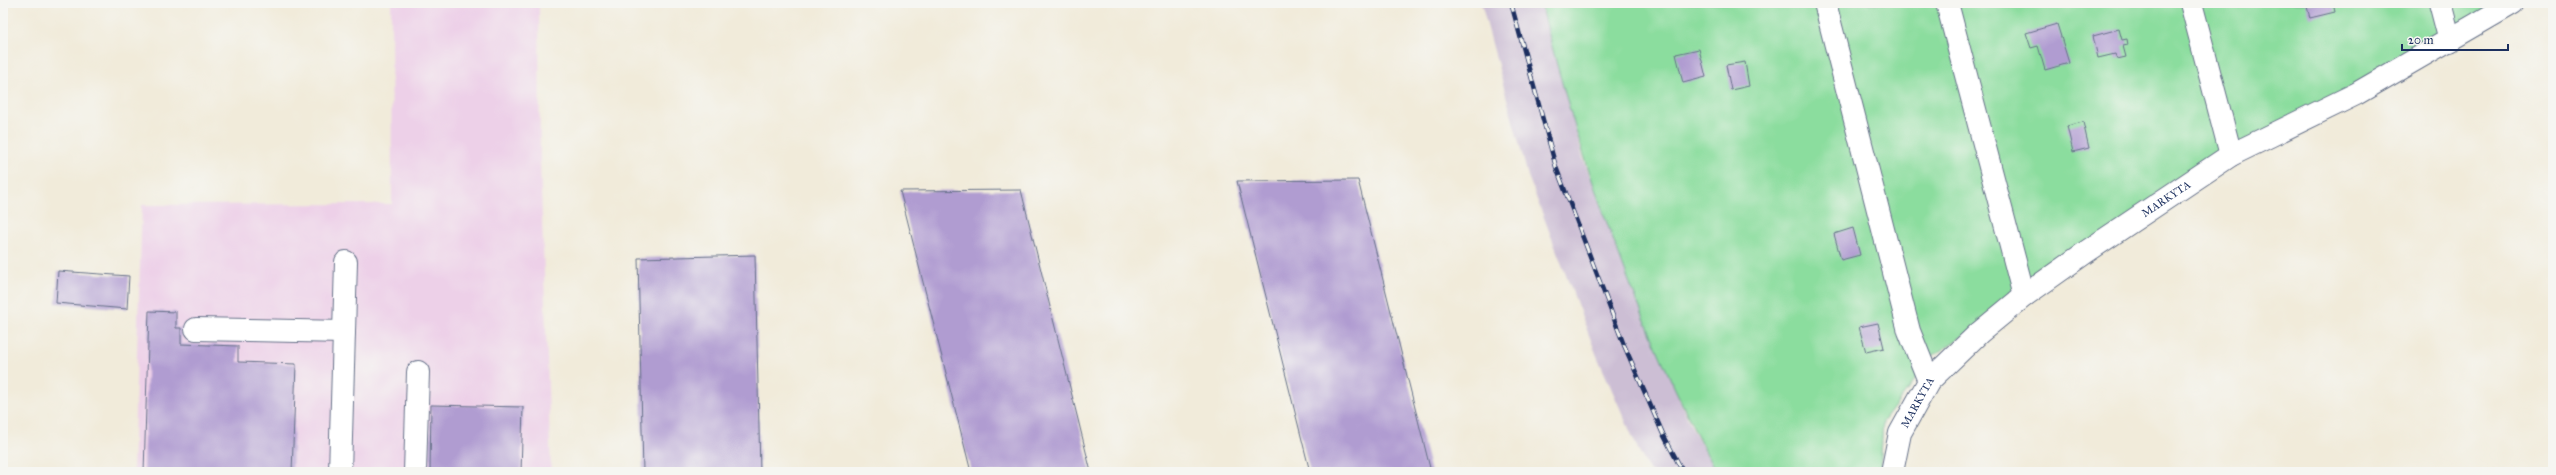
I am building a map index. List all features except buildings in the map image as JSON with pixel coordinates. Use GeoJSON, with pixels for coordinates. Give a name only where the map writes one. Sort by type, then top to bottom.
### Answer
{"type":"FeatureCollection","features":[{"type":"Feature","properties":{"kind":"street"},"geometry":{"type":"LineString","coordinates":[[1825,3],[1909,331],[1929,382]]}},
{"type":"Feature","properties":{"kind":"street"},"geometry":{"type":"LineString","coordinates":[[1947,3],[2024,296]]}},
{"type":"Feature","properties":{"kind":"street"},"geometry":{"type":"LineString","coordinates":[[2191,3],[2231,155]]}},
{"type":"Feature","properties":{"kind":"street"},"geometry":{"type":"LineString","coordinates":[[2440,3],[2450,41]]}},
{"type":"Feature","properties":{"kind":"street","name":"MARKYTA"},"geometry":{"type":"LineString","coordinates":[[1892,472],[1900,433],[1929,382],[1979,333],[2024,296],[2086,252],[2231,155],[2356,94],[2450,41],[2513,3]]}},
{"type":"Feature","properties":{"kind":"street"},"geometry":{"type":"LineString","coordinates":[[340,472],[346,262]]}},
{"type":"Feature","properties":{"kind":"street"},"geometry":{"type":"LineString","coordinates":[[196,329],[344,332]]}},
{"type":"Feature","properties":{"kind":"street"},"geometry":{"type":"LineString","coordinates":[[415,472],[418,372]]}},
{"type":"Feature","properties":{"kind":"shaded area"},"geometry":{"type":"Polygon","coordinates":[[[391,3],[539,3],[540,160],[551,472],[133,472],[142,205],[392,204],[391,3]]]}},
{"type":"Feature","properties":{"kind":"shaded area"},"geometry":{"type":"Polygon","coordinates":[[[1481,3],[1541,3],[1583,158],[1651,334],[1689,422],[1716,472],[1650,472],[1637,447],[1597,356],[1528,176],[1481,3]]]}},
{"type":"Feature","properties":{"kind":"green space"},"geometry":{"type":"Polygon","coordinates":[[[1541,3],[2513,3],[2231,155],[2024,296],[1934,355],[1883,422],[1880,472],[1716,472],[1662,359],[1614,243],[1574,124],[1541,3]]]}},
{"type":"Feature","properties":{"kind":"railway"},"geometry":{"type":"LineString","coordinates":[[1511,3],[1556,167],[1624,345],[1663,434],[1683,472]]}}]}
